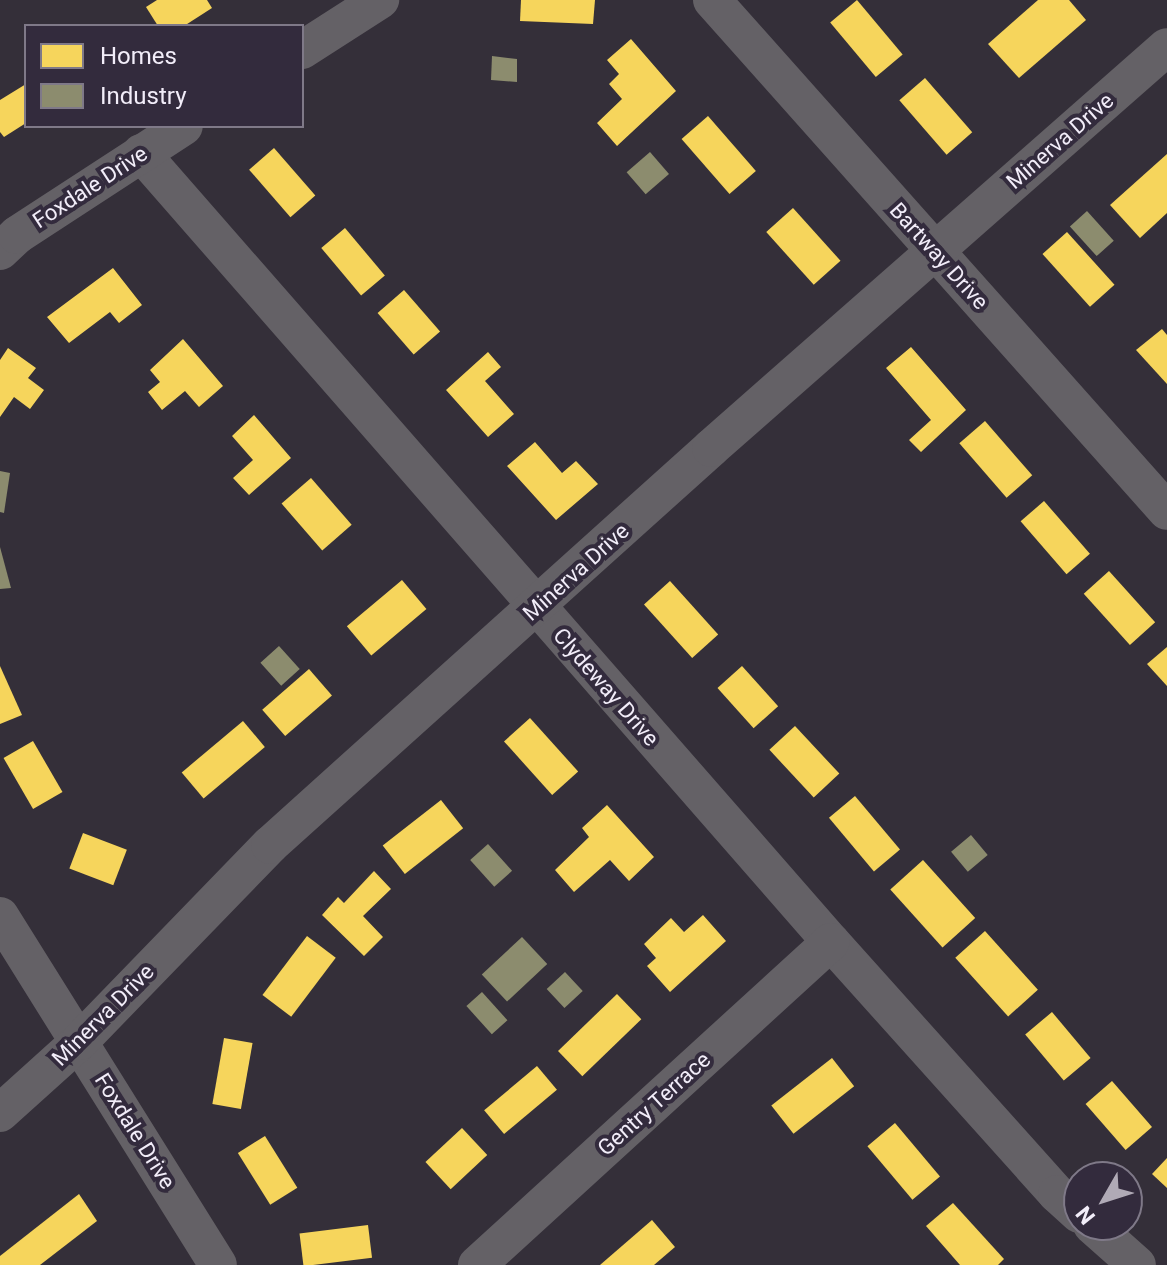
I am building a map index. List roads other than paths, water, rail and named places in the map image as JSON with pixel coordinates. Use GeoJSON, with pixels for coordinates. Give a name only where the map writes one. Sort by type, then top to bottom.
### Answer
{"type":"FeatureCollection","features":[{"type":"Feature","properties":{"kind":"street"},"geometry":{"type":"LineString","coordinates":[[304,49],[380,0]]}},
{"type":"Feature","properties":{"kind":"street","name":"Bartway Drive"},"geometry":{"type":"LineString","coordinates":[[712,0],[1167,511]]}},
{"type":"Feature","properties":{"kind":"street","name":"Minerva Drive"},"geometry":{"type":"LineString","coordinates":[[0,1113],[80,1041],[270,845],[1167,47]]}},
{"type":"Feature","properties":{"kind":"street","name":"Foxdale Drive"},"geometry":{"type":"LineString","coordinates":[[0,251],[17,235],[181,128]]}},
{"type":"Feature","properties":{"kind":"street","name":"Clydeway Drive"},"geometry":{"type":"LineString","coordinates":[[141,153],[831,942],[1063,1199]]}},
{"type":"Feature","properties":{"kind":"street","name":"Foxdale Drive"},"geometry":{"type":"LineString","coordinates":[[0,916],[218,1265]]}},
{"type":"Feature","properties":{"kind":"street","name":"Gentry Terrace"},"geometry":{"type":"LineString","coordinates":[[477,1265],[831,942]]}},
{"type":"Feature","properties":{"kind":"street"},"geometry":{"type":"LineString","coordinates":[[1110,1241],[1137,1265]]}}]}
